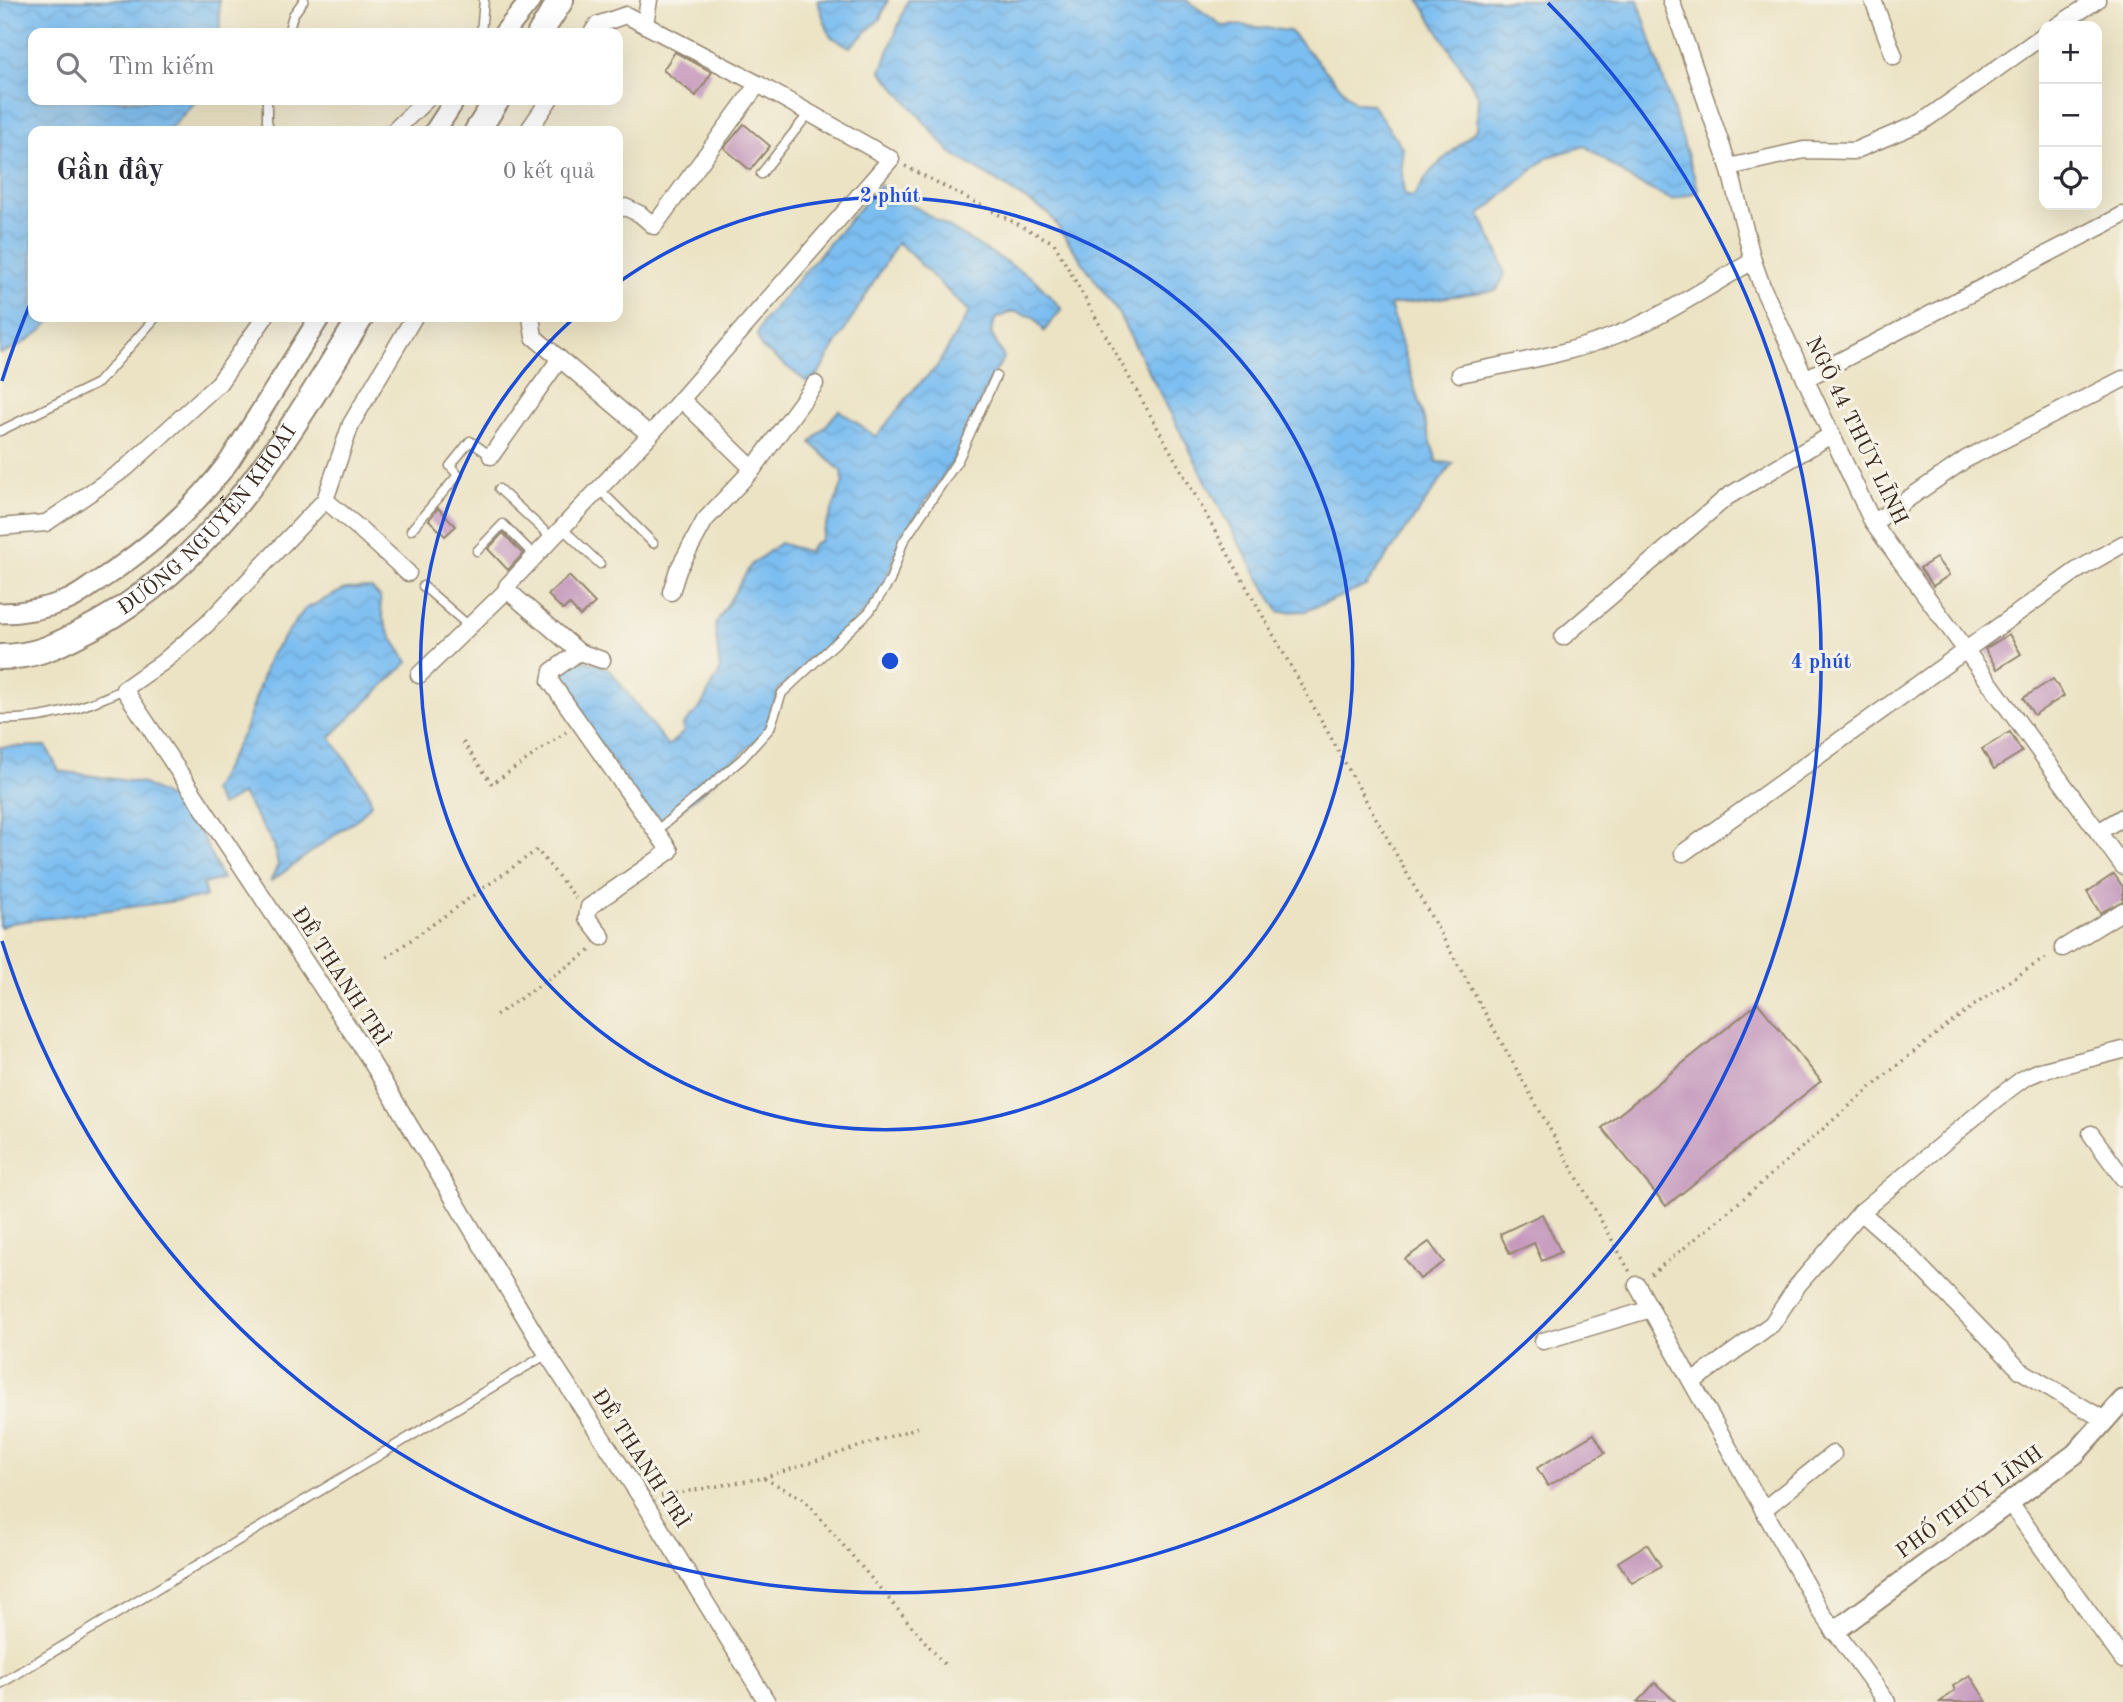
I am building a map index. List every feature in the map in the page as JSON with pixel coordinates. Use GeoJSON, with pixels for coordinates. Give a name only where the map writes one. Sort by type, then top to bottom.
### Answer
{"type":"FeatureCollection","features":[{"type":"Feature","properties":{"kind":"main road"},"geometry":{"type":"LineString","coordinates":[[543,28],[561,0]]}},
{"type":"Feature","properties":{"kind":"main road"},"geometry":{"type":"LineString","coordinates":[[480,126],[494,105]]}},
{"type":"Feature","properties":{"kind":"main road","name":"ĐƯỜNG NGUYỄN KHOÁI"},"geometry":{"type":"LineString","coordinates":[[0,657],[45,651],[89,629],[159,584],[193,553],[239,502],[284,441],[358,322]]}},
{"type":"Feature","properties":{"kind":"street"},"geometry":{"type":"LineString","coordinates":[[508,28],[530,0]]}},
{"type":"Feature","properties":{"kind":"street"},"geometry":{"type":"LineString","coordinates":[[645,24],[649,0]]}},
{"type":"Feature","properties":{"kind":"street","name":"NGÕ 44 THÚY LĨNH"},"geometry":{"type":"LineString","coordinates":[[1671,0],[1729,167],[1753,261],[1763,289],[1873,523],[2123,866]]}},
{"type":"Feature","properties":{"kind":"street"},"geometry":{"type":"LineString","coordinates":[[2065,21],[2097,0]]}},
{"type":"Feature","properties":{"kind":"street"},"geometry":{"type":"LineString","coordinates":[[1880,2],[1894,56]]}},
{"type":"Feature","properties":{"kind":"street"},"geometry":{"type":"LineString","coordinates":[[419,675],[507,590],[507,586],[650,435],[891,159],[758,84],[626,15],[595,28]]}},
{"type":"Feature","properties":{"kind":"street"},"geometry":{"type":"LineString","coordinates":[[1729,167],[1804,150],[1854,151],[1922,122],[2039,39]]}},
{"type":"Feature","properties":{"kind":"street"},"geometry":{"type":"LineString","coordinates":[[623,208],[640,214],[654,226],[758,84]]}},
{"type":"Feature","properties":{"kind":"street"},"geometry":{"type":"LineString","coordinates":[[399,126],[421,105]]}},
{"type":"Feature","properties":{"kind":"street"},"geometry":{"type":"LineString","coordinates":[[438,126],[452,105]]}},
{"type":"Feature","properties":{"kind":"street"},"geometry":{"type":"LineString","coordinates":[[531,126],[545,105]]}},
{"type":"Feature","properties":{"kind":"street"},"geometry":{"type":"LineString","coordinates":[[1805,379],[2123,215]]}},
{"type":"Feature","properties":{"kind":"street"},"geometry":{"type":"LineString","coordinates":[[1460,374],[1583,347],[1619,335],[1753,261]]}},
{"type":"Feature","properties":{"kind":"street"},"geometry":{"type":"LineString","coordinates":[[0,527],[46,523],[126,468],[219,383],[262,322]]}},
{"type":"Feature","properties":{"kind":"street"},"geometry":{"type":"LineString","coordinates":[[0,613],[20,613],[70,600],[167,531],[214,482],[230,460],[317,322]]}},
{"type":"Feature","properties":{"kind":"street"},"geometry":{"type":"LineString","coordinates":[[124,690],[163,662],[207,624],[325,500],[351,424],[411,322]]}},
{"type":"Feature","properties":{"kind":"street"},"geometry":{"type":"LineString","coordinates":[[532,322],[534,337],[650,435]]}},
{"type":"Feature","properties":{"kind":"street"},"geometry":{"type":"LineString","coordinates":[[491,456],[559,360]]}},
{"type":"Feature","properties":{"kind":"street"},"geometry":{"type":"LineString","coordinates":[[1873,523],[1966,459],[2123,379]]}},
{"type":"Feature","properties":{"kind":"street"},"geometry":{"type":"LineString","coordinates":[[671,592],[678,570],[705,520],[753,469],[815,384]]}},
{"type":"Feature","properties":{"kind":"street"},"geometry":{"type":"LineString","coordinates":[[681,399],[753,469]]}},
{"type":"Feature","properties":{"kind":"street"},"geometry":{"type":"LineString","coordinates":[[1563,637],[1727,497],[1830,435]]}},
{"type":"Feature","properties":{"kind":"street"},"geometry":{"type":"LineString","coordinates":[[325,500],[408,573]]}},
{"type":"Feature","properties":{"kind":"street"},"geometry":{"type":"LineString","coordinates":[[1683,852],[2076,571],[2123,544]]}},
{"type":"Feature","properties":{"kind":"street"},"geometry":{"type":"LineString","coordinates":[[507,590],[579,652],[602,660]]}},
{"type":"Feature","properties":{"kind":"street"},"geometry":{"type":"LineString","coordinates":[[579,652],[552,671],[550,681],[670,851],[589,907],[587,918],[602,937]]}},
{"type":"Feature","properties":{"kind":"street","name":"ĐÊ THANH TRÌ"},"geometry":{"type":"LineString","coordinates":[[124,690],[369,1058],[547,1354],[642,1499],[767,1702]]}},
{"type":"Feature","properties":{"kind":"street"},"geometry":{"type":"LineString","coordinates":[[2098,832],[2123,817]]}},
{"type":"Feature","properties":{"kind":"street"},"geometry":{"type":"LineString","coordinates":[[2063,948],[2123,911]]}},
{"type":"Feature","properties":{"kind":"street"},"geometry":{"type":"LineString","coordinates":[[1692,1382],[1772,1324],[1797,1286],[1861,1212],[2024,1078],[2040,1071],[2123,1050]]}},
{"type":"Feature","properties":{"kind":"street"},"geometry":{"type":"LineString","coordinates":[[2091,1133],[2123,1178]]}},
{"type":"Feature","properties":{"kind":"street"},"geometry":{"type":"LineString","coordinates":[[1861,1212],[1901,1247],[2020,1370],[2106,1421]]}},
{"type":"Feature","properties":{"kind":"street"},"geometry":{"type":"LineString","coordinates":[[1637,1285],[1821,1612],[1887,1702]]}},
{"type":"Feature","properties":{"kind":"street"},"geometry":{"type":"LineString","coordinates":[[1543,1341],[1651,1309]]}},
{"type":"Feature","properties":{"kind":"street","name":"PHỐ THÚY LĨNH"},"geometry":{"type":"LineString","coordinates":[[1835,1631],[2075,1454],[2123,1400]]}},
{"type":"Feature","properties":{"kind":"street"},"geometry":{"type":"LineString","coordinates":[[1763,1510],[1833,1454]]}},
{"type":"Feature","properties":{"kind":"street"},"geometry":{"type":"LineString","coordinates":[[2009,1502],[2123,1660]]}},
{"type":"Feature","properties":{"kind":"lane"},"geometry":{"type":"LineString","coordinates":[[289,28],[293,15],[304,0]]}},
{"type":"Feature","properties":{"kind":"lane"},"geometry":{"type":"LineString","coordinates":[[481,28],[484,0]]}},
{"type":"Feature","properties":{"kind":"lane"},"geometry":{"type":"LineString","coordinates":[[267,105],[268,126]]}},
{"type":"Feature","properties":{"kind":"lane"},"geometry":{"type":"LineString","coordinates":[[761,174],[809,113]]}},
{"type":"Feature","properties":{"kind":"lane"},"geometry":{"type":"LineString","coordinates":[[0,431],[98,383],[152,322]]}},
{"type":"Feature","properties":{"kind":"lane"},"geometry":{"type":"LineString","coordinates":[[656,831],[742,759],[770,728],[782,693],[869,612],[890,581],[903,542],[958,460],[996,376]]}},
{"type":"Feature","properties":{"kind":"lane"},"geometry":{"type":"LineString","coordinates":[[411,530],[458,475],[450,466],[470,441],[491,456]]}},
{"type":"Feature","properties":{"kind":"lane"},"geometry":{"type":"LineString","coordinates":[[499,489],[600,564]]}},
{"type":"Feature","properties":{"kind":"lane"},"geometry":{"type":"LineString","coordinates":[[598,489],[653,543]]}},
{"type":"Feature","properties":{"kind":"lane"},"geometry":{"type":"LineString","coordinates":[[477,551],[503,524],[535,556]]}},
{"type":"Feature","properties":{"kind":"lane"},"geometry":{"type":"LineString","coordinates":[[423,586],[469,626]]}},
{"type":"Feature","properties":{"kind":"lane"},"geometry":{"type":"LineString","coordinates":[[0,719],[25,720],[86,707],[124,690]]}},
{"type":"Feature","properties":{"kind":"lane"},"geometry":{"type":"LineString","coordinates":[[0,1684],[547,1354]]}},
{"type":"Feature","properties":{"kind":"path"},"geometry":{"type":"LineString","coordinates":[[891,159],[1054,243],[1637,1285],[1754,1191],[1916,1050],[2020,974],[2063,948]]}},
{"type":"Feature","properties":{"kind":"path"},"geometry":{"type":"LineString","coordinates":[[463,742],[492,783],[579,722]]}},
{"type":"Feature","properties":{"kind":"path"},"geometry":{"type":"LineString","coordinates":[[387,957],[537,850],[588,913]]}},
{"type":"Feature","properties":{"kind":"path"},"geometry":{"type":"LineString","coordinates":[[496,1015],[603,942],[602,937]]}},
{"type":"Feature","properties":{"kind":"path"},"geometry":{"type":"LineString","coordinates":[[642,1499],[763,1478],[919,1427]]}},
{"type":"Feature","properties":{"kind":"path"},"geometry":{"type":"LineString","coordinates":[[763,1478],[804,1499],[944,1664]]}},
{"type":"Feature","properties":{"kind":"water"},"geometry":{"type":"Polygon","coordinates":[[[0,0],[219,0],[220,28],[28,28],[28,105],[192,105],[173,126],[28,126],[28,322],[49,322],[22,344],[0,354],[0,0]]]}},
{"type":"Feature","properties":{"kind":"water"},"geometry":{"type":"Polygon","coordinates":[[[817,0],[888,0],[880,19],[850,47],[830,36],[817,0]]]}},
{"type":"Feature","properties":{"kind":"water"},"geometry":{"type":"Polygon","coordinates":[[[908,0],[1186,0],[1223,26],[1239,25],[1290,31],[1355,103],[1372,104],[1403,149],[1401,163],[1404,195],[1413,197],[1431,171],[1477,129],[1478,95],[1419,0],[1638,0],[1699,191],[1672,200],[1635,182],[1585,146],[1548,157],[1480,215],[1499,254],[1505,275],[1497,290],[1390,305],[1437,462],[1453,463],[1366,586],[1306,611],[1279,612],[1237,540],[1118,313],[1049,214],[950,152],[881,71],[908,0]]]}},
{"type":"Feature","properties":{"kind":"water"},"geometry":{"type":"Polygon","coordinates":[[[879,185],[1034,279],[1062,309],[1044,331],[1034,317],[1012,311],[995,319],[991,333],[1004,358],[991,378],[953,461],[900,540],[886,582],[866,611],[779,689],[765,731],[706,789],[665,822],[654,821],[560,687],[563,671],[580,661],[609,669],[668,746],[684,732],[682,726],[700,708],[720,671],[715,625],[751,565],[780,543],[809,552],[813,544],[820,541],[843,482],[842,472],[811,443],[839,410],[876,437],[915,388],[936,368],[969,312],[898,242],[817,376],[807,382],[761,347],[757,335],[763,321],[879,185]]]}},
{"type":"Feature","properties":{"kind":"water"},"geometry":{"type":"Polygon","coordinates":[[[371,588],[380,597],[388,632],[408,662],[330,737],[369,793],[371,804],[361,816],[270,882],[278,865],[274,845],[242,794],[221,806],[212,791],[245,730],[269,657],[305,609],[345,589],[371,588]]]}},
{"type":"Feature","properties":{"kind":"water"},"geometry":{"type":"Polygon","coordinates":[[[46,746],[59,771],[142,783],[187,808],[192,813],[222,879],[203,884],[206,897],[11,923],[0,927],[0,747],[46,746]]]}},
{"type":"Feature","properties":{"kind":"building"},"geometry":{"type":"Polygon","coordinates":[[[675,52],[712,72],[696,96],[663,70],[675,52]]]}},
{"type":"Feature","properties":{"kind":"building"},"geometry":{"type":"Polygon","coordinates":[[[744,124],[770,146],[750,170],[724,148],[744,124]]]}},
{"type":"Feature","properties":{"kind":"building"},"geometry":{"type":"Polygon","coordinates":[[[438,508],[456,526],[445,536],[429,520],[438,508]]]}},
{"type":"Feature","properties":{"kind":"building"},"geometry":{"type":"Polygon","coordinates":[[[503,533],[523,554],[508,570],[488,549],[503,533]]]}},
{"type":"Feature","properties":{"kind":"building"},"geometry":{"type":"Polygon","coordinates":[[[1936,558],[1949,575],[1933,586],[1920,568],[1936,558]]]}},
{"type":"Feature","properties":{"kind":"building"},"geometry":{"type":"Polygon","coordinates":[[[569,576],[595,603],[580,616],[569,604],[563,610],[548,595],[569,576]]]}},
{"type":"Feature","properties":{"kind":"building"},"geometry":{"type":"Polygon","coordinates":[[[2009,634],[2021,654],[1997,669],[1985,649],[2009,634]]]}},
{"type":"Feature","properties":{"kind":"building"},"geometry":{"type":"Polygon","coordinates":[[[2053,679],[2064,696],[2034,715],[2023,698],[2053,679]]]}},
{"type":"Feature","properties":{"kind":"building"},"geometry":{"type":"Polygon","coordinates":[[[2010,732],[2022,752],[1994,769],[1982,749],[2010,732]]]}},
{"type":"Feature","properties":{"kind":"building"},"geometry":{"type":"Polygon","coordinates":[[[2114,874],[2123,887],[2123,901],[2100,913],[2087,892],[2114,874]]]}},
{"type":"Feature","properties":{"kind":"building"},"geometry":{"type":"Polygon","coordinates":[[[1758,1003],[1821,1081],[1666,1206],[1602,1128],[1758,1003]]]}},
{"type":"Feature","properties":{"kind":"building"},"geometry":{"type":"Polygon","coordinates":[[[1542,1214],[1561,1252],[1542,1261],[1534,1243],[1510,1254],[1500,1234],[1542,1214]]]}},
{"type":"Feature","properties":{"kind":"building"},"geometry":{"type":"Polygon","coordinates":[[[1429,1242],[1444,1262],[1420,1279],[1405,1259],[1429,1242]]]}},
{"type":"Feature","properties":{"kind":"building"},"geometry":{"type":"Polygon","coordinates":[[[1594,1434],[1605,1453],[1548,1486],[1537,1468],[1594,1434]]]}},
{"type":"Feature","properties":{"kind":"building"},"geometry":{"type":"Polygon","coordinates":[[[1647,1544],[1661,1566],[1632,1583],[1618,1562],[1647,1544]]]}},
{"type":"Feature","properties":{"kind":"building"},"geometry":{"type":"Polygon","coordinates":[[[1970,1675],[1987,1702],[1940,1702],[1955,1690],[1953,1686],[1970,1675]]]}},
{"type":"Feature","properties":{"kind":"building"},"geometry":{"type":"Polygon","coordinates":[[[1655,1683],[1676,1702],[1637,1702],[1655,1683]]]}}]}
